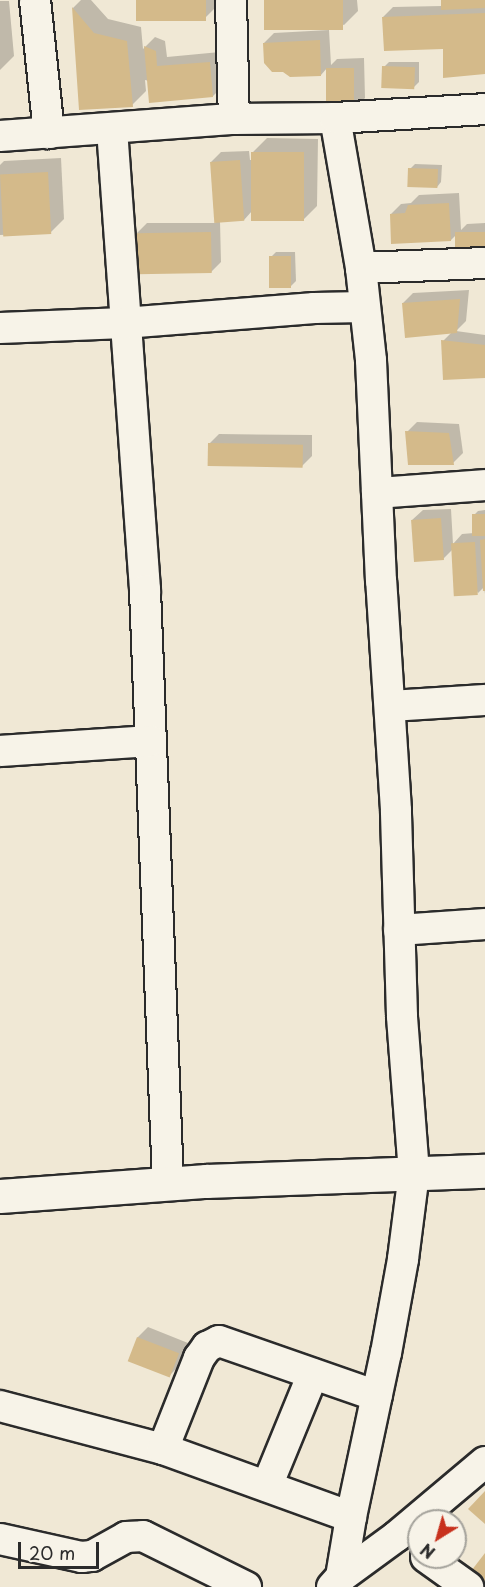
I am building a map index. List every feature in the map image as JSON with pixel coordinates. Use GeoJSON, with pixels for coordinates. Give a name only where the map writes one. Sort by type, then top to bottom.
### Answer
{"type":"FeatureCollection","features":[{"type":"Feature","properties":{"kind":"street"},"geometry":{"type":"LineString","coordinates":[[35,0],[49,133]]}},
{"type":"Feature","properties":{"kind":"street"},"geometry":{"type":"LineString","coordinates":[[231,0],[234,119]]}},
{"type":"Feature","properties":{"kind":"street"},"geometry":{"type":"LineString","coordinates":[[0,136],[234,119],[335,118],[485,109]]}},
{"type":"Feature","properties":{"kind":"street"},"geometry":{"type":"LineString","coordinates":[[335,118],[361,267],[371,360],[396,810],[402,1016],[414,1173],[403,1259],[377,1396],[337,1582]]}},
{"type":"Feature","properties":{"kind":"street"},"geometry":{"type":"LineString","coordinates":[[112,129],[144,579],[168,1184]]}},
{"type":"Feature","properties":{"kind":"street"},"geometry":{"type":"LineString","coordinates":[[361,267],[485,263]]}},
{"type":"Feature","properties":{"kind":"street"},"geometry":{"type":"LineString","coordinates":[[0,328],[124,322],[314,308],[364,307]]}},
{"type":"Feature","properties":{"kind":"street"},"geometry":{"type":"LineString","coordinates":[[377,493],[485,485]]}},
{"type":"Feature","properties":{"kind":"street"},"geometry":{"type":"LineString","coordinates":[[390,705],[485,700]]}},
{"type":"Feature","properties":{"kind":"street"},"geometry":{"type":"LineString","coordinates":[[0,751],[151,741]]}},
{"type":"Feature","properties":{"kind":"street"},"geometry":{"type":"LineString","coordinates":[[399,930],[485,924]]}},
{"type":"Feature","properties":{"kind":"street"},"geometry":{"type":"LineString","coordinates":[[0,1196],[168,1184],[485,1170]]}},
{"type":"Feature","properties":{"kind":"street"},"geometry":{"type":"LineString","coordinates":[[163,1449],[199,1358],[207,1347],[219,1341],[377,1396]]}},
{"type":"Feature","properties":{"kind":"street"},"geometry":{"type":"LineString","coordinates":[[267,1486],[312,1374]]}},
{"type":"Feature","properties":{"kind":"street"},"geometry":{"type":"LineString","coordinates":[[0,1406],[163,1449],[351,1517]]}},
{"type":"Feature","properties":{"kind":"street"},"geometry":{"type":"LineString","coordinates":[[441,1509],[485,1462]]}},
{"type":"Feature","properties":{"kind":"street"},"geometry":{"type":"LineString","coordinates":[[0,1539],[82,1557],[92,1556],[126,1537],[143,1536],[246,1587]]}},
{"type":"Feature","properties":{"kind":"street"},"geometry":{"type":"LineString","coordinates":[[337,1582],[407,1545]]}},
{"type":"Feature","properties":{"kind":"street"},"geometry":{"type":"LineString","coordinates":[[443,1569],[468,1587]]}},
{"type":"Feature","properties":{"kind":"building"},"geometry":{"type":"Polygon","coordinates":[[[136,0],[206,0],[206,21],[136,21],[136,0]]]}},
{"type":"Feature","properties":{"kind":"building"},"geometry":{"type":"Polygon","coordinates":[[[264,0],[343,0],[343,30],[264,30],[264,0]]]}},
{"type":"Feature","properties":{"kind":"building"},"geometry":{"type":"Polygon","coordinates":[[[441,0],[485,0],[485,8],[441,10],[441,0]]]}},
{"type":"Feature","properties":{"kind":"building"},"geometry":{"type":"Polygon","coordinates":[[[72,7],[94,33],[127,41],[133,107],[79,110],[72,7]]]}},
{"type":"Feature","properties":{"kind":"building"},"geometry":{"type":"Polygon","coordinates":[[[485,13],[485,74],[443,78],[443,49],[384,51],[382,17],[485,13]]]}},
{"type":"Feature","properties":{"kind":"building"},"geometry":{"type":"Polygon","coordinates":[[[320,40],[321,76],[290,77],[283,72],[272,72],[264,63],[263,43],[320,40]]]}},
{"type":"Feature","properties":{"kind":"building"},"geometry":{"type":"Polygon","coordinates":[[[144,46],[156,51],[157,66],[210,62],[213,97],[149,103],[144,46]]]}},
{"type":"Feature","properties":{"kind":"building"},"geometry":{"type":"Polygon","coordinates":[[[382,66],[415,67],[414,89],[381,88],[382,66]]]}},
{"type":"Feature","properties":{"kind":"building"},"geometry":{"type":"Polygon","coordinates":[[[326,68],[354,68],[354,110],[326,110],[326,68]]]}},
{"type":"Feature","properties":{"kind":"building"},"geometry":{"type":"Polygon","coordinates":[[[251,152],[304,152],[304,221],[251,221],[251,152]]]}},
{"type":"Feature","properties":{"kind":"building"},"geometry":{"type":"Polygon","coordinates":[[[240,160],[244,221],[214,223],[210,162],[240,160]]]}},
{"type":"Feature","properties":{"kind":"building"},"geometry":{"type":"Polygon","coordinates":[[[408,168],[438,169],[437,188],[407,187],[408,168]]]}},
{"type":"Feature","properties":{"kind":"building"},"geometry":{"type":"Polygon","coordinates":[[[48,172],[51,234],[3,236],[0,175],[48,172]]]}},
{"type":"Feature","properties":{"kind":"building"},"geometry":{"type":"Polygon","coordinates":[[[449,203],[451,241],[391,244],[390,214],[405,213],[408,205],[449,203]]]}},
{"type":"Feature","properties":{"kind":"building"},"geometry":{"type":"Polygon","coordinates":[[[211,232],[212,273],[137,274],[136,233],[211,232]]]}},
{"type":"Feature","properties":{"kind":"building"},"geometry":{"type":"Polygon","coordinates":[[[455,232],[485,232],[485,251],[455,251],[455,232]]]}},
{"type":"Feature","properties":{"kind":"building"},"geometry":{"type":"Polygon","coordinates":[[[269,256],[291,256],[291,288],[269,288],[269,256]]]}},
{"type":"Feature","properties":{"kind":"building"},"geometry":{"type":"Polygon","coordinates":[[[460,299],[457,333],[405,338],[402,303],[460,299]]]}},
{"type":"Feature","properties":{"kind":"building"},"geometry":{"type":"Polygon","coordinates":[[[441,340],[485,345],[485,378],[443,380],[441,340]]]}},
{"type":"Feature","properties":{"kind":"building"},"geometry":{"type":"Polygon","coordinates":[[[405,431],[449,433],[454,465],[408,465],[405,431]]]}},
{"type":"Feature","properties":{"kind":"building"},"geometry":{"type":"Polygon","coordinates":[[[208,443],[303,445],[303,468],[208,466],[208,443]]]}},
{"type":"Feature","properties":{"kind":"building"},"geometry":{"type":"Polygon","coordinates":[[[472,514],[485,514],[485,536],[472,536],[472,514]]]}},
{"type":"Feature","properties":{"kind":"building"},"geometry":{"type":"Polygon","coordinates":[[[441,518],[444,560],[414,562],[411,520],[441,518]]]}},
{"type":"Feature","properties":{"kind":"building"},"geometry":{"type":"Polygon","coordinates":[[[485,539],[485,591],[483,591],[480,540],[485,539]]]}},
{"type":"Feature","properties":{"kind":"building"},"geometry":{"type":"Polygon","coordinates":[[[475,542],[478,595],[454,596],[451,543],[475,542]]]}},
{"type":"Feature","properties":{"kind":"building"},"geometry":{"type":"Polygon","coordinates":[[[137,1337],[179,1353],[170,1377],[128,1361],[137,1337]]]}},
{"type":"Feature","properties":{"kind":"building"},"geometry":{"type":"Polygon","coordinates":[[[485,1491],[485,1524],[468,1509],[485,1491]]]}},
{"type":"Feature","properties":{"kind":"building"},"geometry":{"type":"Polygon","coordinates":[[[485,1553],[485,1587],[468,1575],[485,1553]]]}}]}
